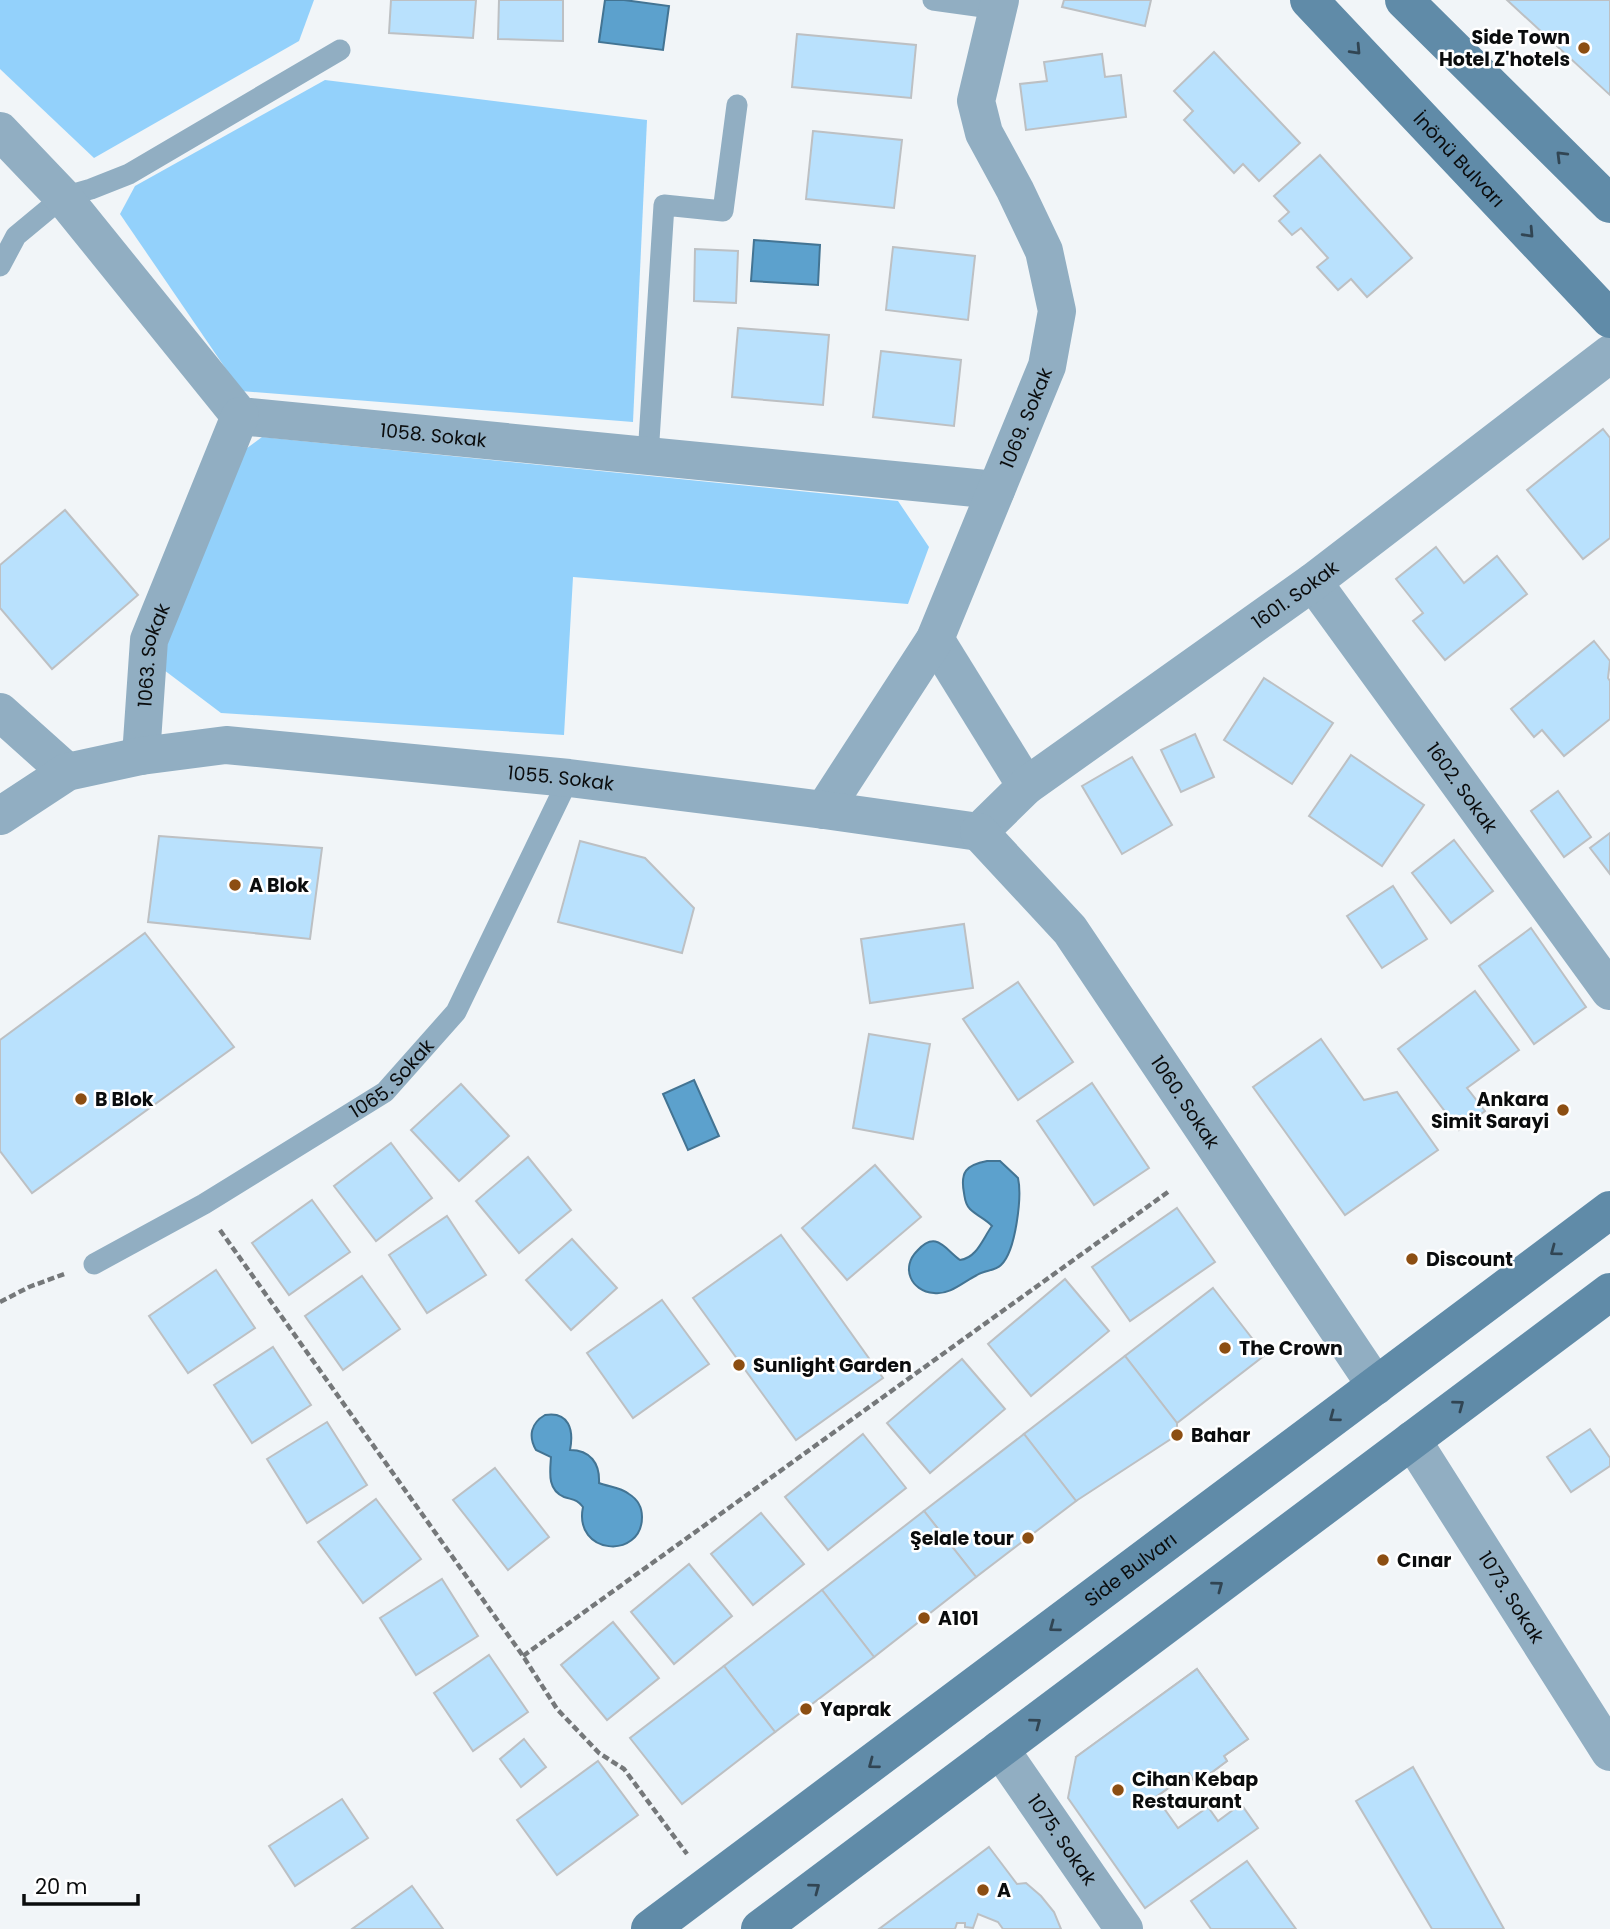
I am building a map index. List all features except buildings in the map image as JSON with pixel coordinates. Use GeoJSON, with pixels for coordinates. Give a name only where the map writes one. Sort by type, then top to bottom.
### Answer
{"type":"FeatureCollection","features":[{"type":"Feature","properties":{"kind":"main road","name":"İnönü Bulvarı"},"geometry":{"type":"LineString","coordinates":[[1309,0],[1610,319]]}},
{"type":"Feature","properties":{"kind":"main road"},"geometry":{"type":"LineString","coordinates":[[1404,0],[1610,204]]}},
{"type":"Feature","properties":{"kind":"main road","name":"Side Bulvarı"},"geometry":{"type":"LineString","coordinates":[[650,1929],[1610,1210]]}},
{"type":"Feature","properties":{"kind":"main road"},"geometry":{"type":"LineString","coordinates":[[760,1929],[1610,1292]]}},
{"type":"Feature","properties":{"kind":"street","name":"1069. Sokak"},"geometry":{"type":"LineString","coordinates":[[824,810],[935,639],[1047,366],[1057,311],[1044,251],[984,133],[976,101],[999,4]]}},
{"type":"Feature","properties":{"kind":"street"},"geometry":{"type":"LineString","coordinates":[[0,131],[62,197],[240,416]]}},
{"type":"Feature","properties":{"kind":"street","name":"1601. Sokak"},"geometry":{"type":"LineString","coordinates":[[979,832],[1026,786],[1313,582],[1610,354]]}},
{"type":"Feature","properties":{"kind":"street","name":"1058. Sokak"},"geometry":{"type":"LineString","coordinates":[[240,416],[996,491]]}},
{"type":"Feature","properties":{"kind":"street","name":"1063. Sokak"},"geometry":{"type":"LineString","coordinates":[[141,756],[149,640],[240,416]]}},
{"type":"Feature","properties":{"kind":"street","name":"1602. Sokak"},"geometry":{"type":"LineString","coordinates":[[1313,582],[1610,991]]}},
{"type":"Feature","properties":{"kind":"street"},"geometry":{"type":"LineString","coordinates":[[935,639],[1026,786]]}},
{"type":"Feature","properties":{"kind":"street"},"geometry":{"type":"LineString","coordinates":[[0,712],[67,772]]}},
{"type":"Feature","properties":{"kind":"street","name":"1055. Sokak"},"geometry":{"type":"LineString","coordinates":[[141,756],[226,745],[569,778],[979,832]]}},
{"type":"Feature","properties":{"kind":"street"},"geometry":{"type":"LineString","coordinates":[[0,816],[67,772],[141,756]]}},
{"type":"Feature","properties":{"kind":"street","name":"1060. Sokak"},"geometry":{"type":"LineString","coordinates":[[979,832],[1070,930],[1376,1386]]}},
{"type":"Feature","properties":{"kind":"street","name":"1073. Sokak"},"geometry":{"type":"LineString","coordinates":[[1412,1440],[1610,1752]]}},
{"type":"Feature","properties":{"kind":"street","name":"1075. Sokak"},"geometry":{"type":"LineString","coordinates":[[1000,1749],[1124,1929]]}},
{"type":"Feature","properties":{"kind":"lane"},"geometry":{"type":"LineString","coordinates":[[933,0],[999,4]]}},
{"type":"Feature","properties":{"kind":"lane"},"geometry":{"type":"LineString","coordinates":[[0,266],[16,236],[62,197],[129,174],[340,50]]}},
{"type":"Feature","properties":{"kind":"lane"},"geometry":{"type":"LineString","coordinates":[[648,456],[664,205],[723,211],[737,104]]}},
{"type":"Feature","properties":{"kind":"lane","name":"1065. Sokak"},"geometry":{"type":"LineString","coordinates":[[94,1264],[204,1204],[386,1092],[456,1012],[569,778]]}},
{"type":"Feature","properties":{"kind":"path"},"geometry":{"type":"LineString","coordinates":[[523,1656],[1168,1192]]}},
{"type":"Feature","properties":{"kind":"path"},"geometry":{"type":"LineString","coordinates":[[204,1204],[235,1254],[523,1656],[557,1709],[599,1753],[624,1769],[710,1886]]}},
{"type":"Feature","properties":{"kind":"path"},"geometry":{"type":"LineString","coordinates":[[0,1302],[29,1287],[94,1264]]}},
{"type":"Feature","properties":{"kind":"shaded area"},"geometry":{"type":"Polygon","coordinates":[[[0,0],[314,0],[299,41],[94,158],[0,69],[0,0]]]}},
{"type":"Feature","properties":{"kind":"shaded area"},"geometry":{"type":"Polygon","coordinates":[[[605,0],[669,6],[663,50],[599,42],[605,0]]]}},
{"type":"Feature","properties":{"kind":"shaded area"},"geometry":{"type":"Polygon","coordinates":[[[325,80],[647,120],[633,422],[241,391],[120,214],[135,186],[325,80]]]}},
{"type":"Feature","properties":{"kind":"shaded area"},"geometry":{"type":"Polygon","coordinates":[[[754,240],[820,245],[818,285],[751,281],[754,240]]]}},
{"type":"Feature","properties":{"kind":"shaded area"},"geometry":{"type":"Polygon","coordinates":[[[262,437],[898,501],[929,547],[908,604],[573,577],[564,735],[221,713],[164,670],[161,646],[239,454],[262,437]]]}},
{"type":"Feature","properties":{"kind":"shaded area"},"geometry":{"type":"Polygon","coordinates":[[[694,1080],[719,1136],[688,1150],[663,1094],[694,1080]]]}},
{"type":"Feature","properties":{"kind":"shaded area"},"geometry":{"type":"Polygon","coordinates":[[[987,1161],[1000,1161],[1018,1178],[1017,1223],[1006,1258],[999,1267],[980,1273],[951,1290],[934,1293],[919,1288],[909,1271],[912,1257],[924,1245],[935,1241],[940,1243],[960,1260],[975,1252],[992,1226],[968,1207],[963,1186],[964,1175],[969,1167],[987,1161]]]}},
{"type":"Feature","properties":{"kind":"shaded area"},"geometry":{"type":"Polygon","coordinates":[[[545,1415],[565,1419],[570,1429],[570,1450],[583,1452],[592,1459],[598,1469],[599,1483],[622,1490],[637,1501],[642,1517],[639,1531],[631,1540],[621,1545],[597,1543],[588,1535],[583,1523],[583,1507],[555,1490],[551,1480],[551,1457],[536,1450],[532,1440],[534,1426],[545,1415]]]}},
{"type":"Feature","properties":{"kind":"place","name":"Side Town Hotel Z'hotels"},"geometry":{"type":"Point","coordinates":[1584,48]}},
{"type":"Feature","properties":{"kind":"place","name":"A Blok"},"geometry":{"type":"Point","coordinates":[235,885]}},
{"type":"Feature","properties":{"kind":"place","name":"B Blok"},"geometry":{"type":"Point","coordinates":[81,1099]}},
{"type":"Feature","properties":{"kind":"place","name":"Ankara Simit Sarayi"},"geometry":{"type":"Point","coordinates":[1563,1110]}},
{"type":"Feature","properties":{"kind":"place","name":"Discount"},"geometry":{"type":"Point","coordinates":[1412,1259]}},
{"type":"Feature","properties":{"kind":"place","name":"The Crown"},"geometry":{"type":"Point","coordinates":[1225,1348]}},
{"type":"Feature","properties":{"kind":"place","name":"Sunlight Garden"},"geometry":{"type":"Point","coordinates":[739,1365]}},
{"type":"Feature","properties":{"kind":"place","name":"Bahar"},"geometry":{"type":"Point","coordinates":[1177,1435]}},
{"type":"Feature","properties":{"kind":"place","name":"Şelale tour"},"geometry":{"type":"Point","coordinates":[1028,1538]}},
{"type":"Feature","properties":{"kind":"place","name":"Cınar"},"geometry":{"type":"Point","coordinates":[1383,1560]}},
{"type":"Feature","properties":{"kind":"place","name":"A101"},"geometry":{"type":"Point","coordinates":[924,1618]}},
{"type":"Feature","properties":{"kind":"place","name":"Yaprak"},"geometry":{"type":"Point","coordinates":[806,1709]}},
{"type":"Feature","properties":{"kind":"place","name":"Cihan Kebap Restaurant"},"geometry":{"type":"Point","coordinates":[1118,1790]}},
{"type":"Feature","properties":{"kind":"place","name":"A"},"geometry":{"type":"Point","coordinates":[983,1890]}}]}
